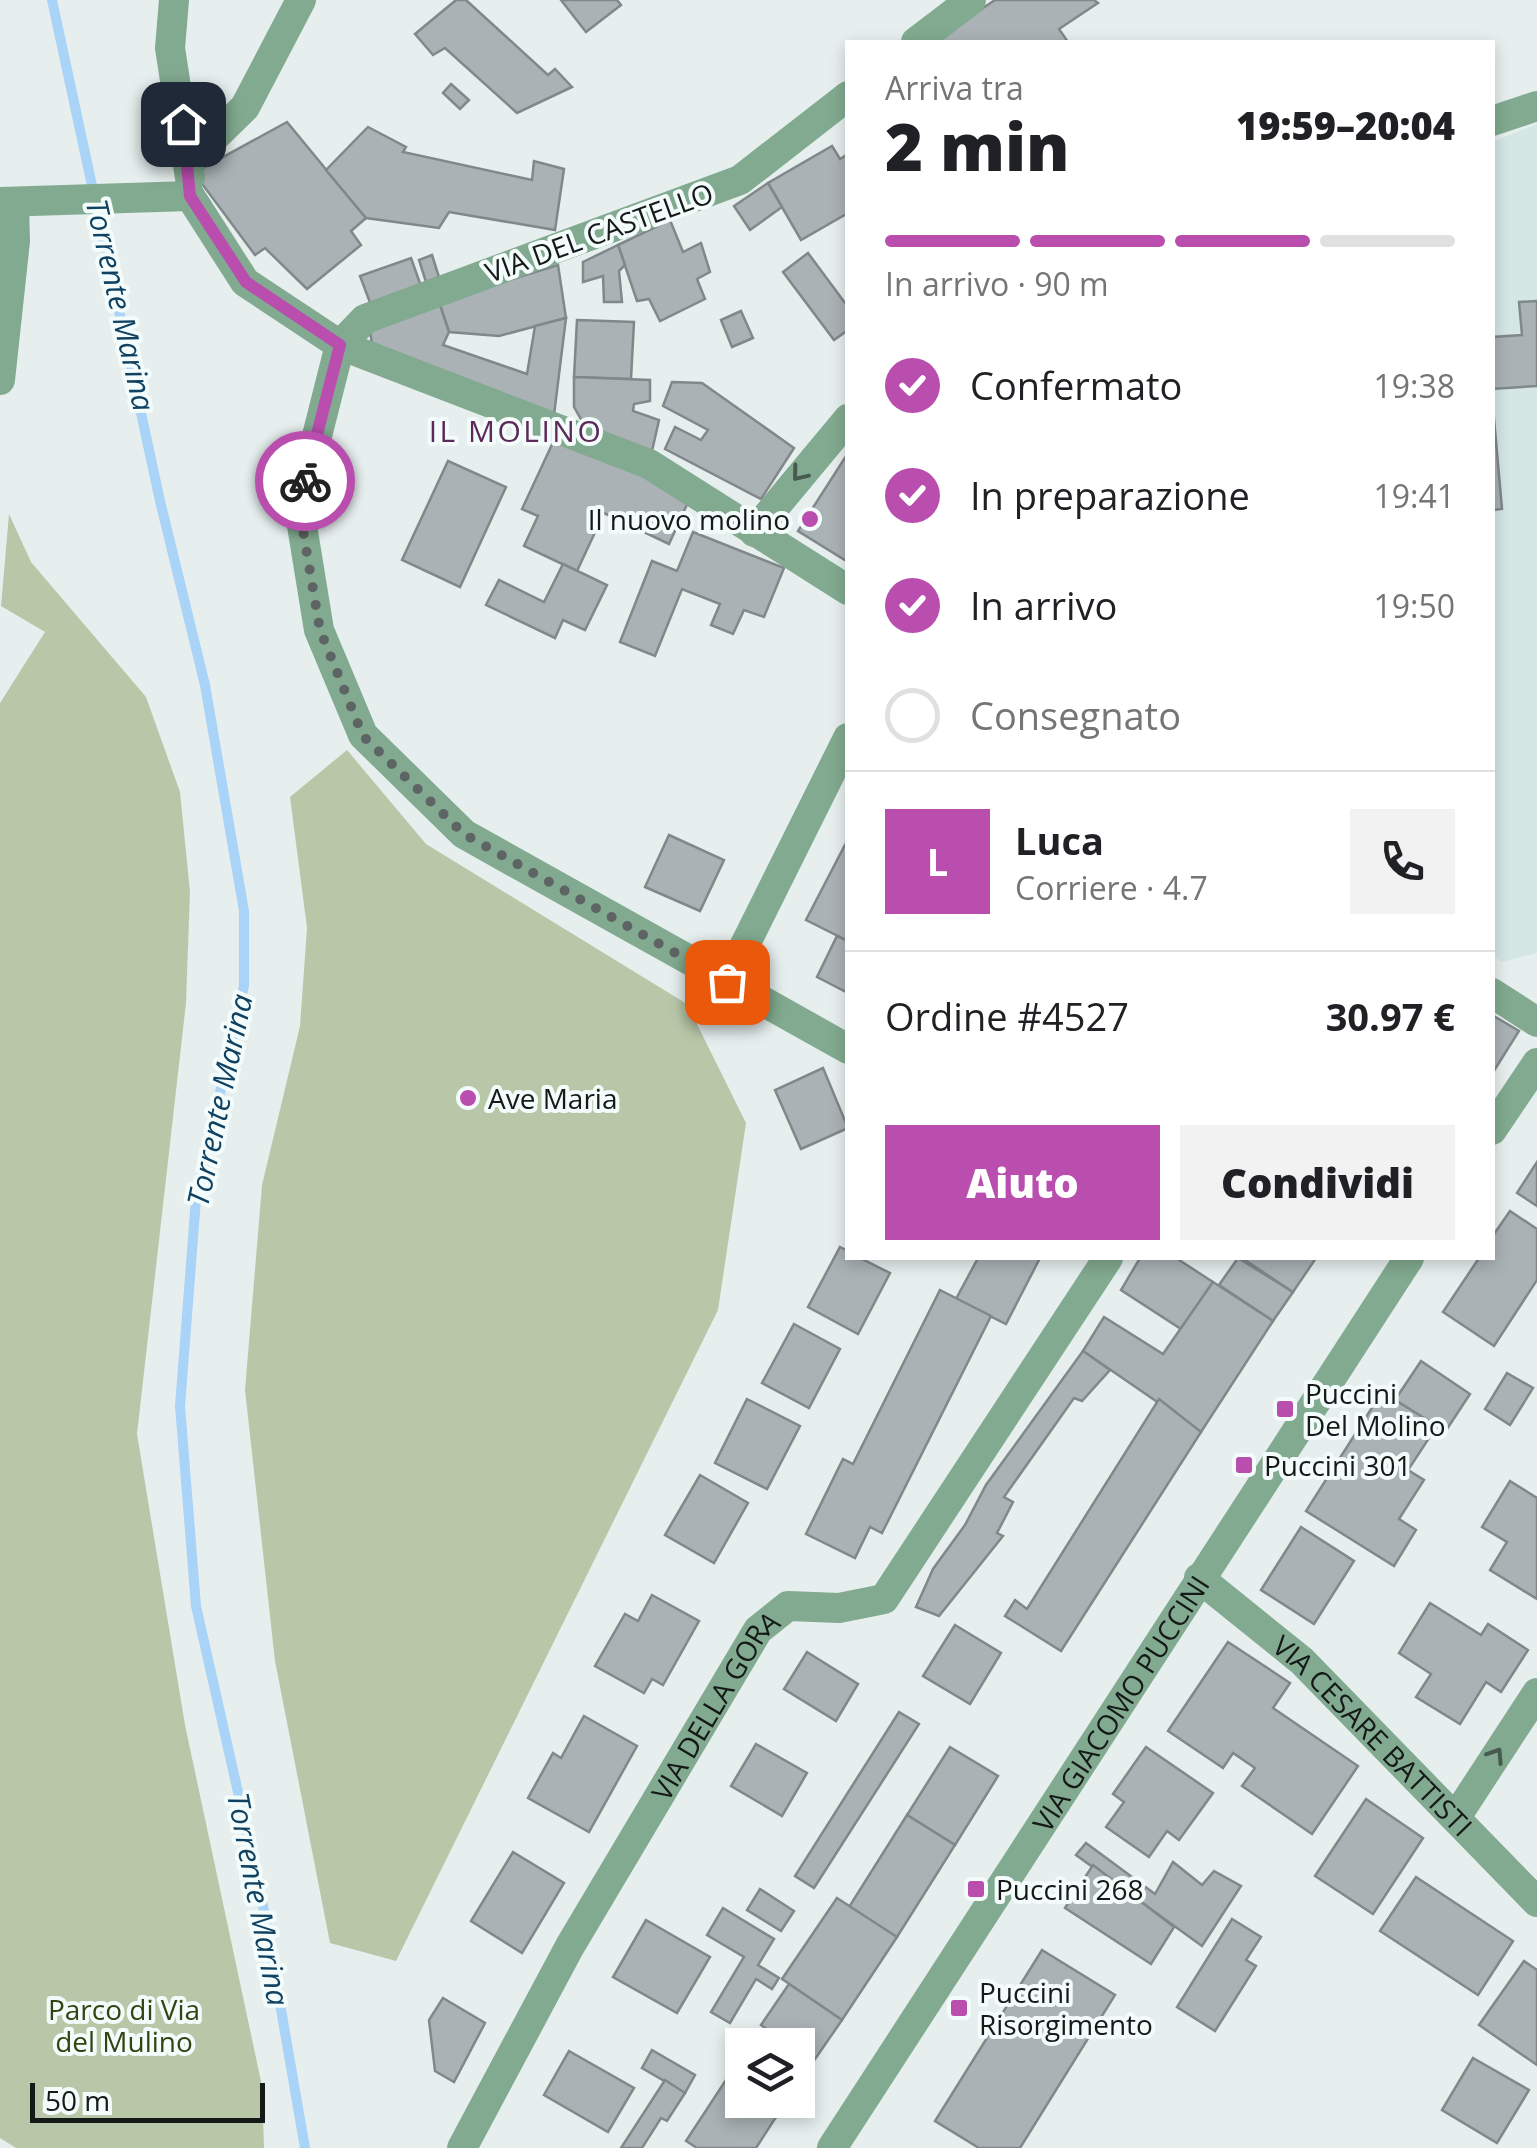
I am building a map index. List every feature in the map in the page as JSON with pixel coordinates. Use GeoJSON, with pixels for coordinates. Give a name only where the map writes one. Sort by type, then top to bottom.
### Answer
{"type":"FeatureCollection","features":[{"type":"Feature","properties":{"kind":"street"},"geometry":{"type":"LineString","coordinates":[[174,0],[170,48],[189,162]]}},
{"type":"Feature","properties":{"kind":"street"},"geometry":{"type":"LineString","coordinates":[[176,196],[189,162],[246,107],[301,0]]}},
{"type":"Feature","properties":{"kind":"street"},"geometry":{"type":"LineString","coordinates":[[919,40],[971,0]]}},
{"type":"Feature","properties":{"kind":"street","name":"VIA DEL CASTELLO"},"geometry":{"type":"LineString","coordinates":[[340,345],[365,318],[740,180],[845,98]]}},
{"type":"Feature","properties":{"kind":"street"},"geometry":{"type":"LineString","coordinates":[[1495,119],[1537,106]]}},
{"type":"Feature","properties":{"kind":"street"},"geometry":{"type":"LineString","coordinates":[[176,196],[246,282],[340,345],[649,464],[845,588]]}},
{"type":"Feature","properties":{"kind":"street"},"geometry":{"type":"LineString","coordinates":[[0,380],[15,241],[13,199],[176,196]]}},
{"type":"Feature","properties":{"kind":"street"},"geometry":{"type":"LineString","coordinates":[[340,345],[299,507],[320,630],[363,736],[464,834],[845,1047]]}},
{"type":"Feature","properties":{"kind":"street"},"geometry":{"type":"LineString","coordinates":[[754,532],[845,423]]}},
{"type":"Feature","properties":{"kind":"street"},"geometry":{"type":"LineString","coordinates":[[727,982],[845,744]]}},
{"type":"Feature","properties":{"kind":"street"},"geometry":{"type":"LineString","coordinates":[[1495,995],[1537,1022]]}},
{"type":"Feature","properties":{"kind":"street"},"geometry":{"type":"LineString","coordinates":[[1495,1125],[1537,1062]]}},
{"type":"Feature","properties":{"kind":"street","name":"VIA DELLA GORA"},"geometry":{"type":"LineString","coordinates":[[462,2148],[570,1946],[758,1630],[788,1606],[839,1608],[884,1599],[1107,1260]]}},
{"type":"Feature","properties":{"kind":"street","name":"VIA GIACOMO PUCCINI"},"geometry":{"type":"LineString","coordinates":[[832,2148],[1408,1260]]}},
{"type":"Feature","properties":{"kind":"street","name":"VIA CESARE BATTISTI"},"geometry":{"type":"LineString","coordinates":[[1199,1578],[1302,1661],[1537,1902]]}},
{"type":"Feature","properties":{"kind":"street"},"geometry":{"type":"LineString","coordinates":[[1456,1817],[1537,1693]]}},
{"type":"Feature","properties":{"kind":"shaded area"},"geometry":{"type":"Polygon","coordinates":[[[1537,124],[1537,953],[1502,962],[1495,957],[1495,141],[1537,124]]]}},
{"type":"Feature","properties":{"kind":"green space","name":"Parco di Via del Mulino"},"geometry":{"type":"Polygon","coordinates":[[[9,514],[31,562],[146,697],[180,792],[190,892],[186,1003],[137,1434],[185,1725],[262,2086],[264,2148],[16,2148],[0,2138],[0,703],[45,632],[1,606],[9,514]]]}},
{"type":"Feature","properties":{"kind":"green space"},"geometry":{"type":"Polygon","coordinates":[[[347,750],[426,844],[687,1004],[746,1123],[718,1310],[396,1961],[330,1943],[275,1661],[245,1390],[262,1185],[300,1026],[307,928],[290,797],[347,750]]]}},
{"type":"Feature","properties":{"kind":"building"},"geometry":{"type":"Polygon","coordinates":[[[456,0],[466,0],[548,75],[555,69],[572,87],[517,113],[445,48],[433,55],[415,34],[456,0]]]}},
{"type":"Feature","properties":{"kind":"building"},"geometry":{"type":"Polygon","coordinates":[[[561,0],[617,0],[621,5],[586,32],[561,0]]]}},
{"type":"Feature","properties":{"kind":"building"},"geometry":{"type":"Polygon","coordinates":[[[995,0],[1098,3],[1059,29],[1067,40],[935,40],[995,0]]]}},
{"type":"Feature","properties":{"kind":"building"},"geometry":{"type":"Polygon","coordinates":[[[451,84],[469,100],[460,109],[443,93],[451,84]]]}},
{"type":"Feature","properties":{"kind":"building"},"geometry":{"type":"Polygon","coordinates":[[[287,122],[366,218],[351,231],[361,245],[307,289],[265,248],[255,255],[194,173],[287,122]]]}},
{"type":"Feature","properties":{"kind":"building"},"geometry":{"type":"Polygon","coordinates":[[[368,127],[406,147],[403,152],[532,180],[534,161],[564,169],[555,230],[449,212],[439,228],[366,218],[326,170],[368,127]]]}},
{"type":"Feature","properties":{"kind":"building"},"geometry":{"type":"Polygon","coordinates":[[[832,146],[840,159],[845,156],[845,215],[801,240],[768,183],[832,146]]]}},
{"type":"Feature","properties":{"kind":"building"},"geometry":{"type":"Polygon","coordinates":[[[768,183],[782,207],[750,230],[734,206],[768,183]]]}},
{"type":"Feature","properties":{"kind":"building"},"geometry":{"type":"Polygon","coordinates":[[[670,220],[683,252],[701,243],[710,272],[697,279],[705,299],[660,321],[649,299],[637,301],[618,245],[670,220]]]}},
{"type":"Feature","properties":{"kind":"building"},"geometry":{"type":"Polygon","coordinates":[[[618,245],[625,265],[619,271],[622,302],[604,302],[603,276],[583,282],[583,262],[618,245]]]}},
{"type":"Feature","properties":{"kind":"building"},"geometry":{"type":"Polygon","coordinates":[[[808,253],[845,303],[845,332],[834,340],[783,272],[808,253]]]}},
{"type":"Feature","properties":{"kind":"building"},"geometry":{"type":"Polygon","coordinates":[[[432,255],[439,277],[426,282],[419,260],[432,255]]]}},
{"type":"Feature","properties":{"kind":"building"},"geometry":{"type":"Polygon","coordinates":[[[411,258],[422,289],[372,308],[360,276],[411,258]]]}},
{"type":"Feature","properties":{"kind":"building"},"geometry":{"type":"Polygon","coordinates":[[[558,265],[566,318],[499,336],[449,332],[439,302],[558,265]]]}},
{"type":"Feature","properties":{"kind":"building"},"geometry":{"type":"Polygon","coordinates":[[[1537,301],[1537,386],[1495,389],[1495,337],[1522,335],[1519,302],[1537,301]]]}},
{"type":"Feature","properties":{"kind":"building"},"geometry":{"type":"Polygon","coordinates":[[[439,302],[449,332],[443,345],[527,374],[535,326],[566,318],[554,415],[372,344],[369,324],[439,302]]]}},
{"type":"Feature","properties":{"kind":"building"},"geometry":{"type":"Polygon","coordinates":[[[741,311],[753,338],[732,347],[721,320],[741,311]]]}},
{"type":"Feature","properties":{"kind":"building"},"geometry":{"type":"Polygon","coordinates":[[[577,320],[634,322],[631,379],[574,377],[577,320]]]}},
{"type":"Feature","properties":{"kind":"building"},"geometry":{"type":"Polygon","coordinates":[[[574,377],[650,380],[650,401],[634,404],[633,411],[659,420],[652,451],[622,442],[582,421],[574,407],[574,377]]]}},
{"type":"Feature","properties":{"kind":"building"},"geometry":{"type":"Polygon","coordinates":[[[672,382],[702,383],[794,448],[761,499],[665,449],[675,427],[701,440],[708,430],[663,406],[672,382]]]}},
{"type":"Feature","properties":{"kind":"building"},"geometry":{"type":"Polygon","coordinates":[[[1495,430],[1502,509],[1495,510],[1495,430]]]}},
{"type":"Feature","properties":{"kind":"building"},"geometry":{"type":"Polygon","coordinates":[[[556,436],[690,498],[669,544],[604,513],[577,571],[524,546],[538,516],[522,509],[556,436]]]}},
{"type":"Feature","properties":{"kind":"building"},"geometry":{"type":"Polygon","coordinates":[[[845,458],[845,560],[798,531],[845,458]]]}},
{"type":"Feature","properties":{"kind":"building"},"geometry":{"type":"Polygon","coordinates":[[[448,461],[506,487],[460,587],[402,560],[448,461]]]}},
{"type":"Feature","properties":{"kind":"building"},"geometry":{"type":"Polygon","coordinates":[[[693,532],[784,568],[764,617],[744,610],[733,634],[711,625],[720,604],[682,589],[655,656],[620,642],[652,561],[677,571],[693,532]]]}},
{"type":"Feature","properties":{"kind":"building"},"geometry":{"type":"Polygon","coordinates":[[[563,564],[607,585],[585,630],[563,620],[555,638],[486,605],[499,580],[544,602],[563,564]]]}},
{"type":"Feature","properties":{"kind":"building"},"geometry":{"type":"Polygon","coordinates":[[[669,835],[724,860],[700,911],[645,887],[669,835]]]}},
{"type":"Feature","properties":{"kind":"building"},"geometry":{"type":"Polygon","coordinates":[[[845,845],[845,940],[806,920],[845,845]]]}},
{"type":"Feature","properties":{"kind":"building"},"geometry":{"type":"Polygon","coordinates":[[[837,936],[845,940],[845,991],[817,977],[837,936]]]}},
{"type":"Feature","properties":{"kind":"building"},"geometry":{"type":"Polygon","coordinates":[[[1495,1017],[1519,1031],[1495,1069],[1495,1017]]]}},
{"type":"Feature","properties":{"kind":"building"},"geometry":{"type":"Polygon","coordinates":[[[823,1068],[845,1129],[801,1149],[775,1090],[823,1068]]]}},
{"type":"Feature","properties":{"kind":"building"},"geometry":{"type":"Polygon","coordinates":[[[1537,1162],[1537,1206],[1517,1193],[1537,1162]]]}},
{"type":"Feature","properties":{"kind":"building"},"geometry":{"type":"Polygon","coordinates":[[[1510,1211],[1537,1229],[1537,1280],[1494,1346],[1443,1312],[1478,1260],[1495,1260],[1495,1233],[1510,1211]]]}},
{"type":"Feature","properties":{"kind":"building"},"geometry":{"type":"Polygon","coordinates":[[[840,1247],[845,1250],[845,1260],[864,1260],[890,1273],[858,1334],[808,1307],[840,1247]]]}},
{"type":"Feature","properties":{"kind":"building"},"geometry":{"type":"Polygon","coordinates":[[[977,1260],[1039,1260],[1006,1324],[956,1299],[977,1260]]]}},
{"type":"Feature","properties":{"kind":"building"},"geometry":{"type":"Polygon","coordinates":[[[1139,1260],[1179,1260],[1213,1282],[1181,1329],[1121,1290],[1139,1260]]]}},
{"type":"Feature","properties":{"kind":"building"},"geometry":{"type":"Polygon","coordinates":[[[1237,1260],[1241,1260],[1293,1292],[1273,1321],[1219,1285],[1237,1260]]]}},
{"type":"Feature","properties":{"kind":"building"},"geometry":{"type":"Polygon","coordinates":[[[1245,1260],[1315,1260],[1293,1292],[1245,1260]]]}},
{"type":"Feature","properties":{"kind":"building"},"geometry":{"type":"Polygon","coordinates":[[[1213,1282],[1273,1321],[1201,1432],[1083,1351],[1104,1317],[1163,1354],[1213,1282]]]}},
{"type":"Feature","properties":{"kind":"building"},"geometry":{"type":"Polygon","coordinates":[[[940,1290],[991,1316],[882,1533],[870,1527],[855,1558],[806,1534],[843,1459],[853,1464],[940,1290]]]}},
{"type":"Feature","properties":{"kind":"building"},"geometry":{"type":"Polygon","coordinates":[[[794,1324],[840,1349],[809,1408],[762,1383],[794,1324]]]}},
{"type":"Feature","properties":{"kind":"building"},"geometry":{"type":"Polygon","coordinates":[[[1083,1351],[1110,1370],[1082,1401],[1074,1398],[1004,1497],[1013,1502],[997,1533],[1003,1536],[939,1616],[916,1607],[933,1569],[965,1525],[986,1485],[1083,1351]]]}},
{"type":"Feature","properties":{"kind":"building"},"geometry":{"type":"Polygon","coordinates":[[[1421,1361],[1470,1394],[1445,1432],[1395,1400],[1421,1361]]]}},
{"type":"Feature","properties":{"kind":"building"},"geometry":{"type":"Polygon","coordinates":[[[1507,1373],[1533,1388],[1510,1425],[1485,1409],[1507,1373]]]}},
{"type":"Feature","properties":{"kind":"building"},"geometry":{"type":"Polygon","coordinates":[[[1382,1392],[1437,1426],[1408,1470],[1424,1480],[1399,1519],[1416,1530],[1394,1566],[1306,1511],[1382,1392]]]}},
{"type":"Feature","properties":{"kind":"building"},"geometry":{"type":"Polygon","coordinates":[[[747,1399],[800,1426],[767,1489],[715,1463],[747,1399]]]}},
{"type":"Feature","properties":{"kind":"building"},"geometry":{"type":"Polygon","coordinates":[[[1159,1399],[1201,1432],[1061,1651],[1005,1616],[1015,1600],[1027,1609],[1159,1399]]]}},
{"type":"Feature","properties":{"kind":"building"},"geometry":{"type":"Polygon","coordinates":[[[700,1475],[748,1503],[714,1563],[665,1535],[700,1475]]]}},
{"type":"Feature","properties":{"kind":"building"},"geometry":{"type":"Polygon","coordinates":[[[1510,1481],[1537,1498],[1537,1599],[1490,1570],[1507,1542],[1482,1527],[1510,1481]]]}},
{"type":"Feature","properties":{"kind":"building"},"geometry":{"type":"Polygon","coordinates":[[[1301,1527],[1354,1561],[1314,1624],[1261,1590],[1301,1527]]]}},
{"type":"Feature","properties":{"kind":"building"},"geometry":{"type":"Polygon","coordinates":[[[652,1595],[699,1621],[663,1685],[652,1679],[644,1693],[595,1666],[625,1614],[638,1621],[652,1595]]]}},
{"type":"Feature","properties":{"kind":"building"},"geometry":{"type":"Polygon","coordinates":[[[1430,1603],[1481,1635],[1488,1624],[1528,1650],[1501,1692],[1486,1682],[1460,1724],[1416,1697],[1431,1674],[1399,1653],[1430,1603]]]}},
{"type":"Feature","properties":{"kind":"building"},"geometry":{"type":"Polygon","coordinates":[[[955,1625],[1001,1653],[970,1704],[923,1676],[955,1625]]]}},
{"type":"Feature","properties":{"kind":"building"},"geometry":{"type":"Polygon","coordinates":[[[1228,1642],[1290,1683],[1273,1708],[1358,1766],[1312,1834],[1242,1786],[1255,1768],[1233,1753],[1223,1768],[1168,1731],[1228,1642]]]}},
{"type":"Feature","properties":{"kind":"building"},"geometry":{"type":"Polygon","coordinates":[[[807,1652],[858,1684],[836,1721],[784,1689],[807,1652]]]}},
{"type":"Feature","properties":{"kind":"building"},"geometry":{"type":"Polygon","coordinates":[[[899,1712],[919,1724],[814,1888],[795,1876],[899,1712]]]}},
{"type":"Feature","properties":{"kind":"building"},"geometry":{"type":"Polygon","coordinates":[[[584,1716],[637,1746],[589,1832],[528,1798],[553,1753],[561,1758],[584,1716]]]}},
{"type":"Feature","properties":{"kind":"building"},"geometry":{"type":"Polygon","coordinates":[[[756,1744],[807,1773],[782,1816],[731,1786],[756,1744]]]}},
{"type":"Feature","properties":{"kind":"building"},"geometry":{"type":"Polygon","coordinates":[[[950,1747],[998,1776],[955,1845],[907,1815],[950,1747]]]}},
{"type":"Feature","properties":{"kind":"building"},"geometry":{"type":"Polygon","coordinates":[[[1146,1747],[1213,1793],[1179,1840],[1167,1831],[1149,1857],[1106,1827],[1124,1802],[1113,1794],[1146,1747]]]}},
{"type":"Feature","properties":{"kind":"building"},"geometry":{"type":"Polygon","coordinates":[[[1366,1799],[1423,1838],[1373,1914],[1315,1876],[1366,1799]]]}},
{"type":"Feature","properties":{"kind":"building"},"geometry":{"type":"Polygon","coordinates":[[[907,1815],[955,1845],[897,1937],[849,1907],[907,1815]]]}},
{"type":"Feature","properties":{"kind":"building"},"geometry":{"type":"Polygon","coordinates":[[[1086,1843],[1155,1894],[1173,1862],[1202,1885],[1214,1871],[1241,1886],[1202,1946],[1076,1855],[1086,1843]]]}},
{"type":"Feature","properties":{"kind":"building"},"geometry":{"type":"Polygon","coordinates":[[[513,1852],[564,1883],[522,1953],[471,1921],[513,1852]]]}},
{"type":"Feature","properties":{"kind":"building"},"geometry":{"type":"Polygon","coordinates":[[[1093,1865],[1174,1927],[1151,1964],[1065,1908],[1093,1865]]]}},
{"type":"Feature","properties":{"kind":"building"},"geometry":{"type":"Polygon","coordinates":[[[1416,1877],[1513,1941],[1478,1995],[1380,1931],[1416,1877]]]}},
{"type":"Feature","properties":{"kind":"building"},"geometry":{"type":"Polygon","coordinates":[[[760,1889],[794,1911],[781,1931],[747,1910],[760,1889]]]}},
{"type":"Feature","properties":{"kind":"building"},"geometry":{"type":"Polygon","coordinates":[[[837,1898],[897,1937],[842,2020],[782,1979],[837,1898]]]}},
{"type":"Feature","properties":{"kind":"building"},"geometry":{"type":"Polygon","coordinates":[[[723,1908],[774,1939],[758,1965],[779,1978],[772,1989],[756,1979],[730,2023],[711,2012],[744,1957],[707,1935],[723,1908]]]}},
{"type":"Feature","properties":{"kind":"building"},"geometry":{"type":"Polygon","coordinates":[[[1232,1919],[1261,1937],[1246,1960],[1256,1966],[1215,2031],[1177,2007],[1232,1919]]]}},
{"type":"Feature","properties":{"kind":"building"},"geometry":{"type":"Polygon","coordinates":[[[646,1920],[710,1957],[677,2013],[613,1977],[646,1920]]]}},
{"type":"Feature","properties":{"kind":"building"},"geometry":{"type":"Polygon","coordinates":[[[1042,1950],[1115,1995],[1020,2148],[979,2148],[935,2121],[1042,1950]]]}},
{"type":"Feature","properties":{"kind":"building"},"geometry":{"type":"Polygon","coordinates":[[[1524,1961],[1537,1970],[1537,2065],[1479,2025],[1524,1961]]]}},
{"type":"Feature","properties":{"kind":"building"},"geometry":{"type":"Polygon","coordinates":[[[789,1984],[842,2020],[815,2059],[815,2028],[761,2025],[789,1984]]]}},
{"type":"Feature","properties":{"kind":"building"},"geometry":{"type":"Polygon","coordinates":[[[443,1998],[485,2023],[454,2082],[435,2071],[429,2020],[443,1998]]]}},
{"type":"Feature","properties":{"kind":"building"},"geometry":{"type":"Polygon","coordinates":[[[652,2050],[695,2075],[685,2093],[642,2068],[652,2050]]]}},
{"type":"Feature","properties":{"kind":"building"},"geometry":{"type":"Polygon","coordinates":[[[569,2051],[634,2088],[608,2132],[544,2095],[569,2051]]]}},
{"type":"Feature","properties":{"kind":"building"},"geometry":{"type":"Polygon","coordinates":[[[1473,2058],[1529,2090],[1497,2143],[1442,2110],[1473,2058]]]}},
{"type":"Feature","properties":{"kind":"building"},"geometry":{"type":"Polygon","coordinates":[[[665,2080],[685,2093],[667,2121],[661,2118],[642,2148],[621,2148],[665,2080]]]}},
{"type":"Feature","properties":{"kind":"building"},"geometry":{"type":"Polygon","coordinates":[[[724,2083],[725,2118],[775,2118],[756,2148],[697,2148],[686,2141],[724,2083]]]}},
{"type":"Feature","properties":{"kind":"waterway","name":"Torrente Marina"},"geometry":{"type":"LineString","coordinates":[[52,0],[160,501],[205,685],[244,911],[244,986],[196,1199],[180,1406],[196,1606],[261,1894],[305,2148]]}},
{"type":"Feature","properties":{"kind":"way so far"},"geometry":{"type":"LineString","coordinates":[[305,481],[299,507],[320,630],[363,736],[464,834],[727,982]]}},
{"type":"Feature","properties":{"kind":"place","name":"Il nuovo molino"},"geometry":{"type":"Point","coordinates":[810,519]}},
{"type":"Feature","properties":{"kind":"place","name":"Ave Maria"},"geometry":{"type":"Point","coordinates":[468,1098]}},
{"type":"Feature","properties":{"kind":"place","name":"Puccini Del Molino"},"geometry":{"type":"Point","coordinates":[1285,1409]}},
{"type":"Feature","properties":{"kind":"place","name":"Puccini 301"},"geometry":{"type":"Point","coordinates":[1244,1465]}},
{"type":"Feature","properties":{"kind":"place","name":"Puccini 268"},"geometry":{"type":"Point","coordinates":[976,1889]}},
{"type":"Feature","properties":{"kind":"place","name":"Puccini Risorgimento"},"geometry":{"type":"Point","coordinates":[959,2008]}},
{"type":"Feature","properties":{"kind":"district","name":"IL MOLINO"},"geometry":{"type":"Point","coordinates":[516,430]}},
{"type":"Feature","properties":{"kind":"route"},"geometry":{"type":"LineString","coordinates":[[183,124],[190,196],[246,282],[340,345],[305,481]]}}]}
